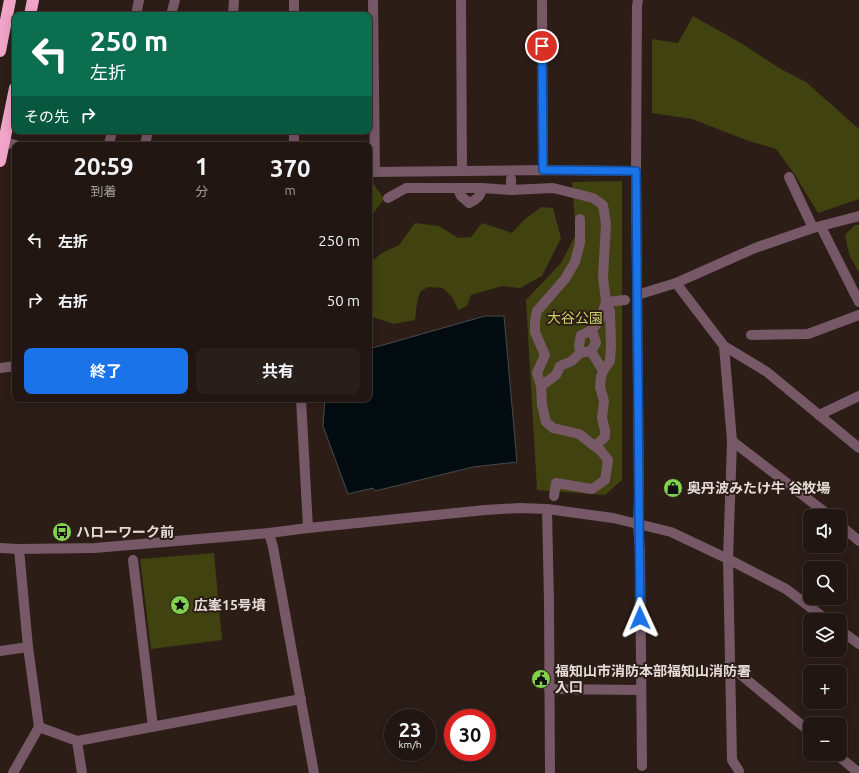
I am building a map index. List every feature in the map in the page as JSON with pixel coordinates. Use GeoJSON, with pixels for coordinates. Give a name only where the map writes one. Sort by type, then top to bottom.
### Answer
{"type":"FeatureCollection","features":[{"type":"Feature","properties":{"kind":"highway"},"geometry":{"type":"LineString","coordinates":[[0,50],[10,0]]}},
{"type":"Feature","properties":{"kind":"highway"},"geometry":{"type":"LineString","coordinates":[[31,12],[33,0]]}},
{"type":"Feature","properties":{"kind":"highway"},"geometry":{"type":"LineString","coordinates":[[0,161],[10,144],[12,122]]}},
{"type":"Feature","properties":{"kind":"street"},"geometry":{"type":"LineString","coordinates":[[137,12],[139,0]]}},
{"type":"Feature","properties":{"kind":"street"},"geometry":{"type":"LineString","coordinates":[[172,12],[175,0]]}},
{"type":"Feature","properties":{"kind":"street"},"geometry":{"type":"LineString","coordinates":[[233,12],[234,0]]}},
{"type":"Feature","properties":{"kind":"street"},"geometry":{"type":"LineString","coordinates":[[294,0],[294,12]]}},
{"type":"Feature","properties":{"kind":"street"},"geometry":{"type":"LineString","coordinates":[[373,0],[372,172],[543,170],[636,171]]}},
{"type":"Feature","properties":{"kind":"street"},"geometry":{"type":"LineString","coordinates":[[461,0],[462,171]]}},
{"type":"Feature","properties":{"kind":"street"},"geometry":{"type":"LineString","coordinates":[[542,0],[543,170]]}},
{"type":"Feature","properties":{"kind":"street"},"geometry":{"type":"LineString","coordinates":[[638,0],[636,171],[638,524],[640,552],[642,766]]}},
{"type":"Feature","properties":{"kind":"street"},"geometry":{"type":"LineString","coordinates":[[789,177],[859,302]]}},
{"type":"Feature","properties":{"kind":"street"},"geometry":{"type":"LineString","coordinates":[[511,190],[512,179]]}},
{"type":"Feature","properties":{"kind":"street"},"geometry":{"type":"LineString","coordinates":[[388,198],[406,188],[482,188],[511,190],[553,188],[593,198],[603,205],[606,224],[603,277],[606,302],[610,311],[612,346],[610,361],[600,377],[600,387],[604,401],[602,418],[606,430],[605,437],[595,446]]}},
{"type":"Feature","properties":{"kind":"street"},"geometry":{"type":"LineString","coordinates":[[637,295],[676,283],[755,248],[817,227],[859,216]]}},
{"type":"Feature","properties":{"kind":"street"},"geometry":{"type":"LineString","coordinates":[[554,496],[556,483],[592,489],[605,480],[608,460],[601,450],[579,434],[553,428],[546,422],[542,405],[541,386],[537,373],[546,355],[535,332],[534,321],[537,311],[564,279],[575,262],[580,244],[580,219]]}},
{"type":"Feature","properties":{"kind":"street"},"geometry":{"type":"LineString","coordinates":[[676,283],[724,346],[767,372],[859,448]]}},
{"type":"Feature","properties":{"kind":"street"},"geometry":{"type":"LineString","coordinates":[[606,302],[625,300]]}},
{"type":"Feature","properties":{"kind":"street"},"geometry":{"type":"LineString","coordinates":[[580,353],[580,335],[588,332],[596,326],[606,302]]}},
{"type":"Feature","properties":{"kind":"street"},"geometry":{"type":"LineString","coordinates":[[751,335],[808,334],[859,315]]}},
{"type":"Feature","properties":{"kind":"street"},"geometry":{"type":"LineString","coordinates":[[541,386],[556,375],[560,366],[572,361],[580,353],[591,351],[596,343],[593,333],[588,332]]}},
{"type":"Feature","properties":{"kind":"street"},"geometry":{"type":"LineString","coordinates":[[724,346],[732,441],[728,559],[732,760],[739,772]]}},
{"type":"Feature","properties":{"kind":"street"},"geometry":{"type":"LineString","coordinates":[[591,351],[603,371]]}},
{"type":"Feature","properties":{"kind":"street"},"geometry":{"type":"LineString","coordinates":[[542,362],[551,362],[560,366]]}},
{"type":"Feature","properties":{"kind":"street"},"geometry":{"type":"LineString","coordinates":[[0,368],[12,366]]}},
{"type":"Feature","properties":{"kind":"street"},"geometry":{"type":"LineString","coordinates":[[819,415],[858,397]]}},
{"type":"Feature","properties":{"kind":"street"},"geometry":{"type":"LineString","coordinates":[[301,402],[308,528]]}},
{"type":"Feature","properties":{"kind":"street"},"geometry":{"type":"LineString","coordinates":[[732,441],[821,509]]}},
{"type":"Feature","properties":{"kind":"street"},"geometry":{"type":"LineString","coordinates":[[547,508],[550,773]]}},
{"type":"Feature","properties":{"kind":"street"},"geometry":{"type":"LineString","coordinates":[[0,548],[95,548],[485,510],[547,508],[612,518],[671,532],[786,589],[818,613]]}},
{"type":"Feature","properties":{"kind":"street"},"geometry":{"type":"LineString","coordinates":[[847,531],[859,541]]}},
{"type":"Feature","properties":{"kind":"street"},"geometry":{"type":"LineString","coordinates":[[269,532],[314,773]]}},
{"type":"Feature","properties":{"kind":"street"},"geometry":{"type":"LineString","coordinates":[[13,773],[38,727],[28,647],[19,549]]}},
{"type":"Feature","properties":{"kind":"street"},"geometry":{"type":"LineString","coordinates":[[133,560],[153,727]]}},
{"type":"Feature","properties":{"kind":"street"},"geometry":{"type":"LineString","coordinates":[[847,635],[859,644]]}},
{"type":"Feature","properties":{"kind":"street"},"geometry":{"type":"LineString","coordinates":[[0,652],[28,647]]}},
{"type":"Feature","properties":{"kind":"street"},"geometry":{"type":"LineString","coordinates":[[729,664],[803,726]]}},
{"type":"Feature","properties":{"kind":"street"},"geometry":{"type":"LineString","coordinates":[[550,689],[641,690]]}},
{"type":"Feature","properties":{"kind":"street"},"geometry":{"type":"LineString","coordinates":[[38,727],[77,741],[301,699]]}},
{"type":"Feature","properties":{"kind":"street"},"geometry":{"type":"LineString","coordinates":[[77,741],[82,773]]}},
{"type":"Feature","properties":{"kind":"street"},"geometry":{"type":"LineString","coordinates":[[844,761],[859,773]]}},
{"type":"Feature","properties":{"kind":"green space"},"geometry":{"type":"Polygon","coordinates":[[[693,16],[741,43],[779,68],[806,82],[859,129],[859,199],[818,213],[793,172],[776,149],[746,140],[692,119],[652,113],[652,39],[678,43],[693,16]]]}},
{"type":"Feature","properties":{"kind":"green space","name":"大谷公園"},"geometry":{"type":"Polygon","coordinates":[[[622,181],[622,480],[605,495],[537,490],[526,300],[561,263],[576,234],[572,182],[622,181]]]}},
{"type":"Feature","properties":{"kind":"green space"},"geometry":{"type":"Polygon","coordinates":[[[372,183],[373,183],[384,199],[372,215],[372,183]]]}},
{"type":"Feature","properties":{"kind":"green space"},"geometry":{"type":"Polygon","coordinates":[[[541,207],[553,208],[561,238],[542,276],[520,288],[502,286],[471,295],[467,306],[458,310],[453,298],[443,288],[428,287],[420,292],[415,320],[394,324],[372,317],[372,261],[382,253],[399,245],[415,223],[439,226],[458,238],[471,237],[482,223],[512,233],[524,220],[541,207]]]}},
{"type":"Feature","properties":{"kind":"green space"},"geometry":{"type":"Polygon","coordinates":[[[855,225],[859,225],[859,273],[849,254],[845,235],[855,225]]]}},
{"type":"Feature","properties":{"kind":"green space"},"geometry":{"type":"Polygon","coordinates":[[[214,553],[222,640],[151,649],[140,559],[214,553]]]}},
{"type":"Feature","properties":{"kind":"shaded area"},"geometry":{"type":"Polygon","coordinates":[[[485,316],[504,316],[517,462],[473,467],[375,491],[373,488],[348,494],[323,426],[325,402],[372,402],[372,348],[485,316]]]}},
{"type":"Feature","properties":{"kind":"place","name":"奥丹波みたけ牛 谷牧場"},"geometry":{"type":"Point","coordinates":[673,488]}},
{"type":"Feature","properties":{"kind":"place","name":"ハローワーク前"},"geometry":{"type":"Point","coordinates":[62,532]}},
{"type":"Feature","properties":{"kind":"place","name":"広峯15号墳"},"geometry":{"type":"Point","coordinates":[180,605]}},
{"type":"Feature","properties":{"kind":"place","name":"福知山市消防本部福知山消防署 入口"},"geometry":{"type":"Point","coordinates":[541,679]}},
{"type":"Feature","properties":{"kind":"route"},"geometry":{"type":"LineString","coordinates":[[542,46],[543,170],[636,171],[640,618]]}}]}
